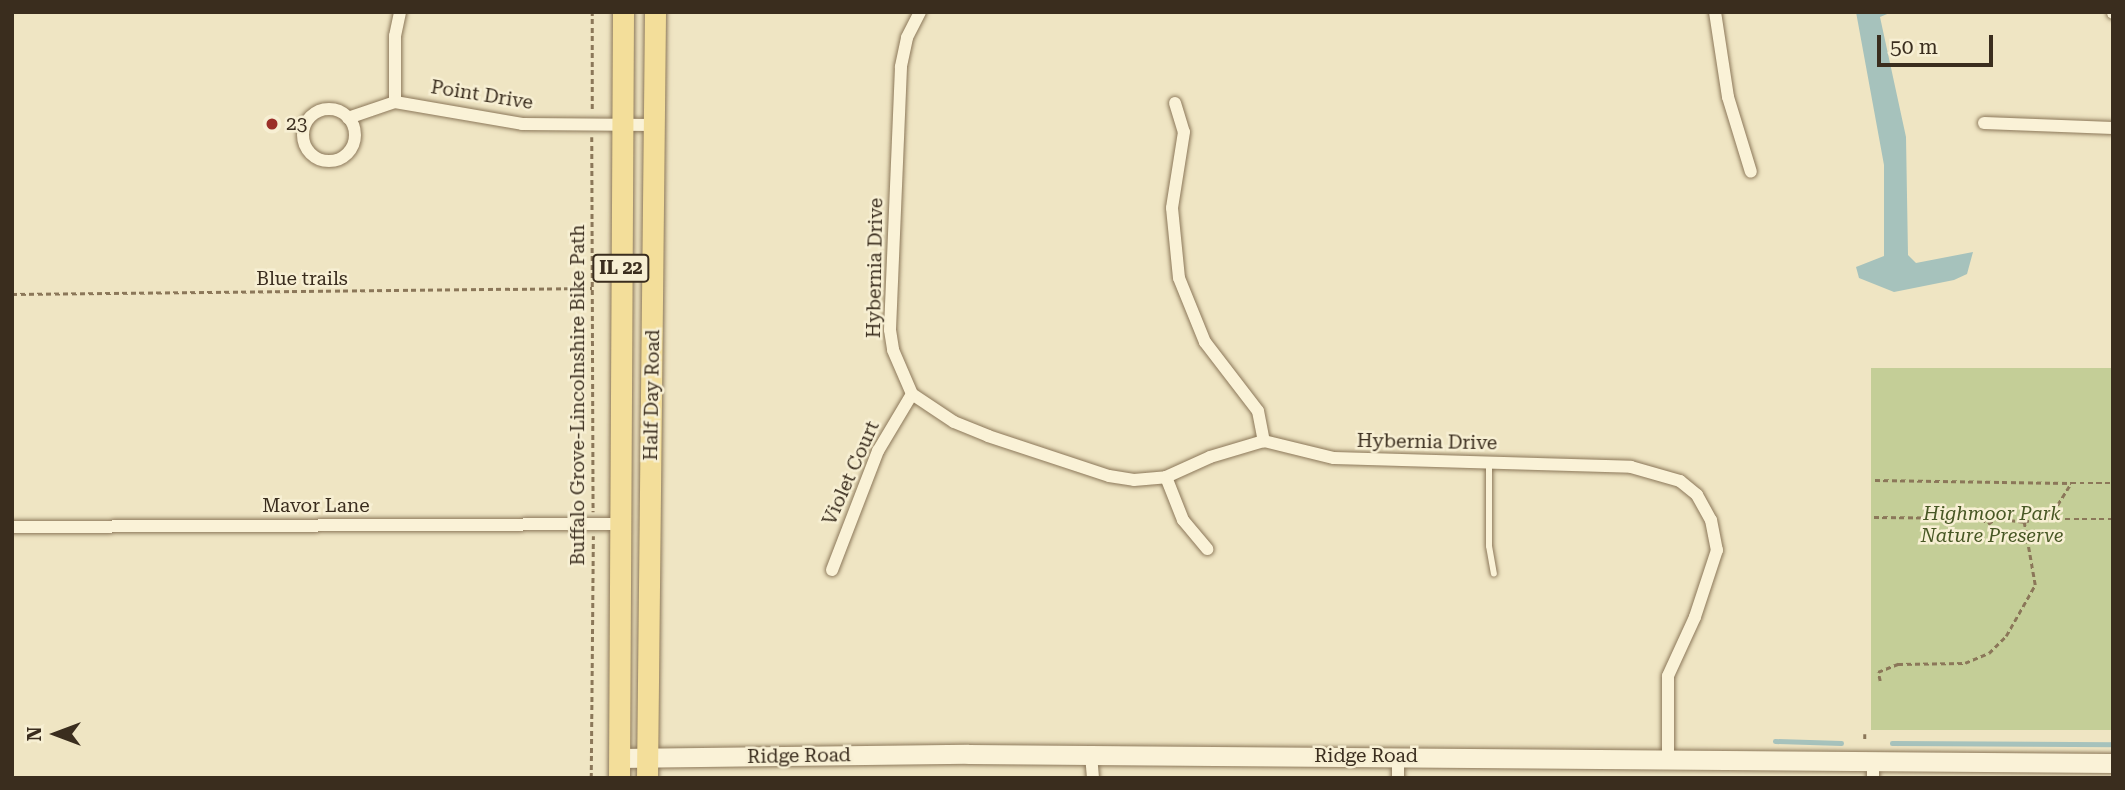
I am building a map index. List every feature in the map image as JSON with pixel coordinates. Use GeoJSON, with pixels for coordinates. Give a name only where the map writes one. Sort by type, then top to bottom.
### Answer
{"type":"FeatureCollection","features":[{"type":"Feature","properties":{"kind":"main road","name":"Half Day Road"},"geometry":{"type":"LineString","coordinates":[[619,768],[624,12]]}},
{"type":"Feature","properties":{"kind":"main road","name":"Half Day Road"},"geometry":{"type":"LineString","coordinates":[[647,768],[654,12]]}},
{"type":"Feature","properties":{"kind":"street"},"geometry":{"type":"LineString","coordinates":[[395,102],[395,36],[400,12]]}},
{"type":"Feature","properties":{"kind":"street","name":"Hybernia Drive"},"geometry":{"type":"LineString","coordinates":[[920,12],[907,38],[901,67],[892,276],[893,350],[912,394],[954,422],[1109,476],[1166,477],[1210,457],[1264,442],[1334,458],[1631,467],[1658,472],[1697,495],[1711,520],[1717,550],[1695,617],[1668,676],[1668,758]]}},
{"type":"Feature","properties":{"kind":"street"},"geometry":{"type":"LineString","coordinates":[[1715,12],[1728,97],[1751,172]]}},
{"type":"Feature","properties":{"kind":"street","name":"Point Drive"},"geometry":{"type":"LineString","coordinates":[[348,118],[354,141],[344,157],[326,161],[309,152],[304,134],[312,117],[330,110],[348,118],[395,102],[522,124],[654,125]]}},
{"type":"Feature","properties":{"kind":"street"},"geometry":{"type":"LineString","coordinates":[[1175,103],[1184,132],[1172,208],[1179,278],[1205,342],[1258,411],[1264,442]]}},
{"type":"Feature","properties":{"kind":"street"},"geometry":{"type":"LineString","coordinates":[[1984,123],[2113,128]]}},
{"type":"Feature","properties":{"kind":"street","name":"Violet Court"},"geometry":{"type":"LineString","coordinates":[[832,570],[872,464],[912,394]]}},
{"type":"Feature","properties":{"kind":"street"},"geometry":{"type":"LineString","coordinates":[[1166,477],[1183,520],[1207,549]]}},
{"type":"Feature","properties":{"kind":"street","name":"Mavor Lane"},"geometry":{"type":"LineString","coordinates":[[12,527],[619,524]]}},
{"type":"Feature","properties":{"kind":"street"},"geometry":{"type":"LineString","coordinates":[[1091,755],[1093,778]]}},
{"type":"Feature","properties":{"kind":"street","name":"Ridge Road"},"geometry":{"type":"LineString","coordinates":[[619,768],[1091,755],[1668,758],[1873,769],[2113,763]]}},
{"type":"Feature","properties":{"kind":"street"},"geometry":{"type":"LineString","coordinates":[[1398,757],[1398,778]]}},
{"type":"Feature","properties":{"kind":"lane"},"geometry":{"type":"LineString","coordinates":[[1489,462],[1489,546],[1494,574]]}},
{"type":"Feature","properties":{"kind":"path","name":"Buffalo Grove-Lincolnshire Bike Path"},"geometry":{"type":"LineString","coordinates":[[591,778],[592,12]]}},
{"type":"Feature","properties":{"kind":"path","name":"Blue trails"},"geometry":{"type":"LineString","coordinates":[[12,294],[592,288]]}},
{"type":"Feature","properties":{"kind":"path"},"geometry":{"type":"LineString","coordinates":[[1875,480],[2113,483]]}},
{"type":"Feature","properties":{"kind":"path"},"geometry":{"type":"LineString","coordinates":[[1874,517],[1982,518],[1988,524],[1994,519],[2024,522],[2049,514],[2071,483]]}},
{"type":"Feature","properties":{"kind":"path"},"geometry":{"type":"LineString","coordinates":[[2049,514],[2057,519],[2113,519]]}},
{"type":"Feature","properties":{"kind":"path"},"geometry":{"type":"LineString","coordinates":[[1880,681],[1878,673],[1898,664],[1965,663],[1989,653],[2006,636],[2035,585],[2024,522]]}},
{"type":"Feature","properties":{"kind":"green space","name":"Highmoor Park Nature Preserve"},"geometry":{"type":"Polygon","coordinates":[[[1871,368],[2113,368],[2113,730],[1871,730],[1871,368]]]}},
{"type":"Feature","properties":{"kind":"water"},"geometry":{"type":"Polygon","coordinates":[[[1856,12],[1892,12],[1880,17],[1906,137],[1908,255],[1916,263],[1973,252],[1967,274],[1954,280],[1894,292],[1859,278],[1856,267],[1884,256],[1884,165],[1856,12]]]}},
{"type":"Feature","properties":{"kind":"waterway"},"geometry":{"type":"LineString","coordinates":[[1775,741],[1841,743]]}},
{"type":"Feature","properties":{"kind":"waterway"},"geometry":{"type":"LineString","coordinates":[[1892,743],[2113,744]]}},
{"type":"Feature","properties":{"kind":"place","name":"23"},"geometry":{"type":"Point","coordinates":[272,124]}}]}
